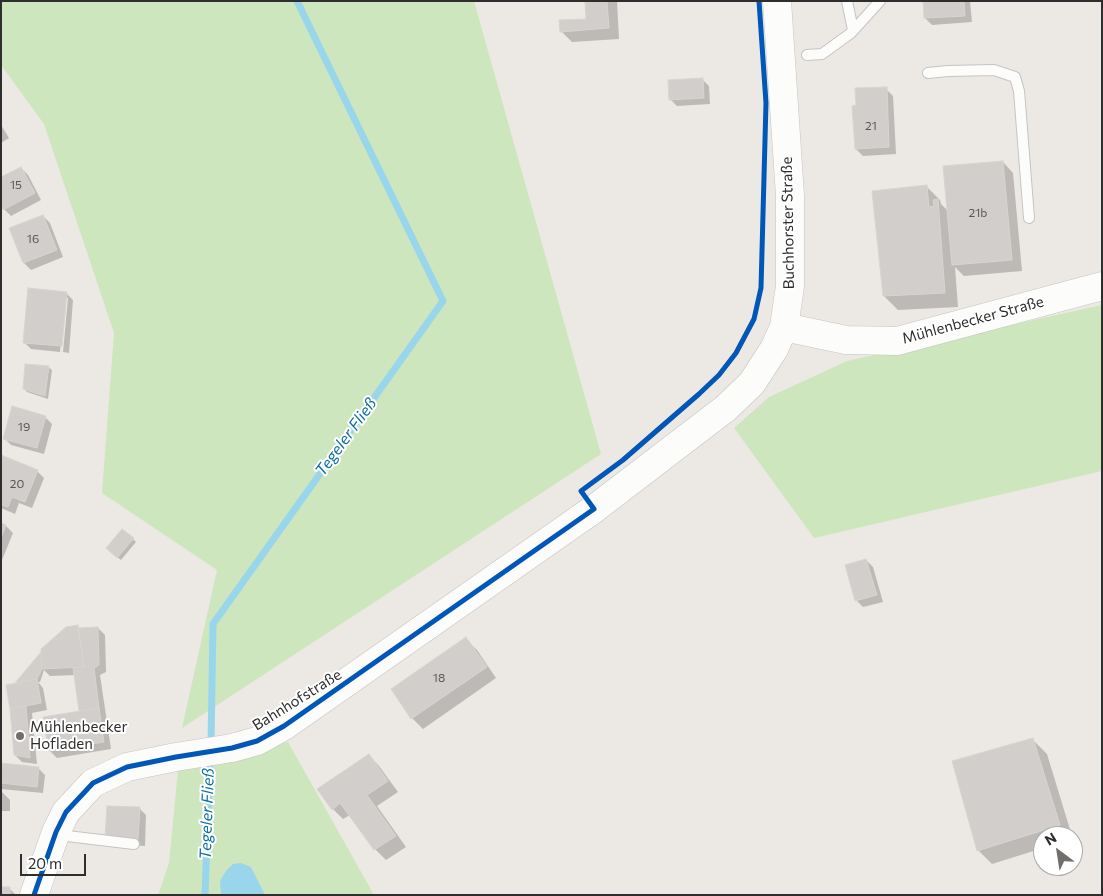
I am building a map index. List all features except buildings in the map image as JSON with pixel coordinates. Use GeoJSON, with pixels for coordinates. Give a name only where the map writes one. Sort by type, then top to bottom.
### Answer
{"type":"FeatureCollection","features":[{"type":"Feature","properties":{"kind":"main road","name":"Buchhorster Straße"},"geometry":{"type":"LineString","coordinates":[[594,509],[692,436],[738,398],[764,366],[784,327],[790,286],[790,196],[777,1]]}},
{"type":"Feature","properties":{"kind":"main road","name":"Mühlenbecker Straße"},"geometry":{"type":"LineString","coordinates":[[784,327],[846,340],[897,340],[1102,286]]}},
{"type":"Feature","properties":{"kind":"main road","name":"Bahnhofstraße"},"geometry":{"type":"LineString","coordinates":[[34,895],[56,832],[66,812],[93,783],[127,767],[232,748],[256,741],[284,726],[594,509]]}},
{"type":"Feature","properties":{"kind":"lane"},"geometry":{"type":"LineString","coordinates":[[846,1],[853,30]]}},
{"type":"Feature","properties":{"kind":"lane"},"geometry":{"type":"LineString","coordinates":[[807,55],[822,54],[853,30],[880,1]]}},
{"type":"Feature","properties":{"kind":"lane"},"geometry":{"type":"LineString","coordinates":[[928,73],[994,70],[1015,77],[1019,90],[1029,218]]}},
{"type":"Feature","properties":{"kind":"lane"},"geometry":{"type":"LineString","coordinates":[[56,832],[67,836],[134,844]]}},
{"type":"Feature","properties":{"kind":"green space"},"geometry":{"type":"Polygon","coordinates":[[[1,1],[474,1],[601,454],[182,728],[217,570],[102,493],[114,333],[44,124],[1,65],[1,1]]]}},
{"type":"Feature","properties":{"kind":"green space"},"geometry":{"type":"Polygon","coordinates":[[[1102,305],[1102,471],[814,538],[734,428],[769,397],[847,361],[1102,305]]]}},
{"type":"Feature","properties":{"kind":"green space"},"geometry":{"type":"Polygon","coordinates":[[[288,742],[374,895],[158,895],[169,863],[178,770],[288,742]]]}},
{"type":"Feature","properties":{"kind":"water"},"geometry":{"type":"Polygon","coordinates":[[[241,863],[251,867],[265,895],[221,895],[220,881],[226,871],[233,864],[241,863]]]}},
{"type":"Feature","properties":{"kind":"waterway","name":"Tegeler Fließ"},"geometry":{"type":"LineString","coordinates":[[211,745],[213,624],[443,301],[297,1]]}},
{"type":"Feature","properties":{"kind":"waterway","name":"Tegeler Fließ"},"geometry":{"type":"LineString","coordinates":[[205,895],[210,756]]}},
{"type":"Feature","properties":{"kind":"cycle path"},"geometry":{"type":"LineString","coordinates":[[34,895],[56,832],[66,812],[93,783],[127,767],[232,748],[257,741],[284,726],[594,509],[581,491],[623,460],[719,375],[736,353],[754,319],[761,288],[766,103],[759,1]]}},
{"type":"Feature","properties":{"kind":"place","name":"Mühlenbecker Hofladen"},"geometry":{"type":"Point","coordinates":[20,736]}}]}
